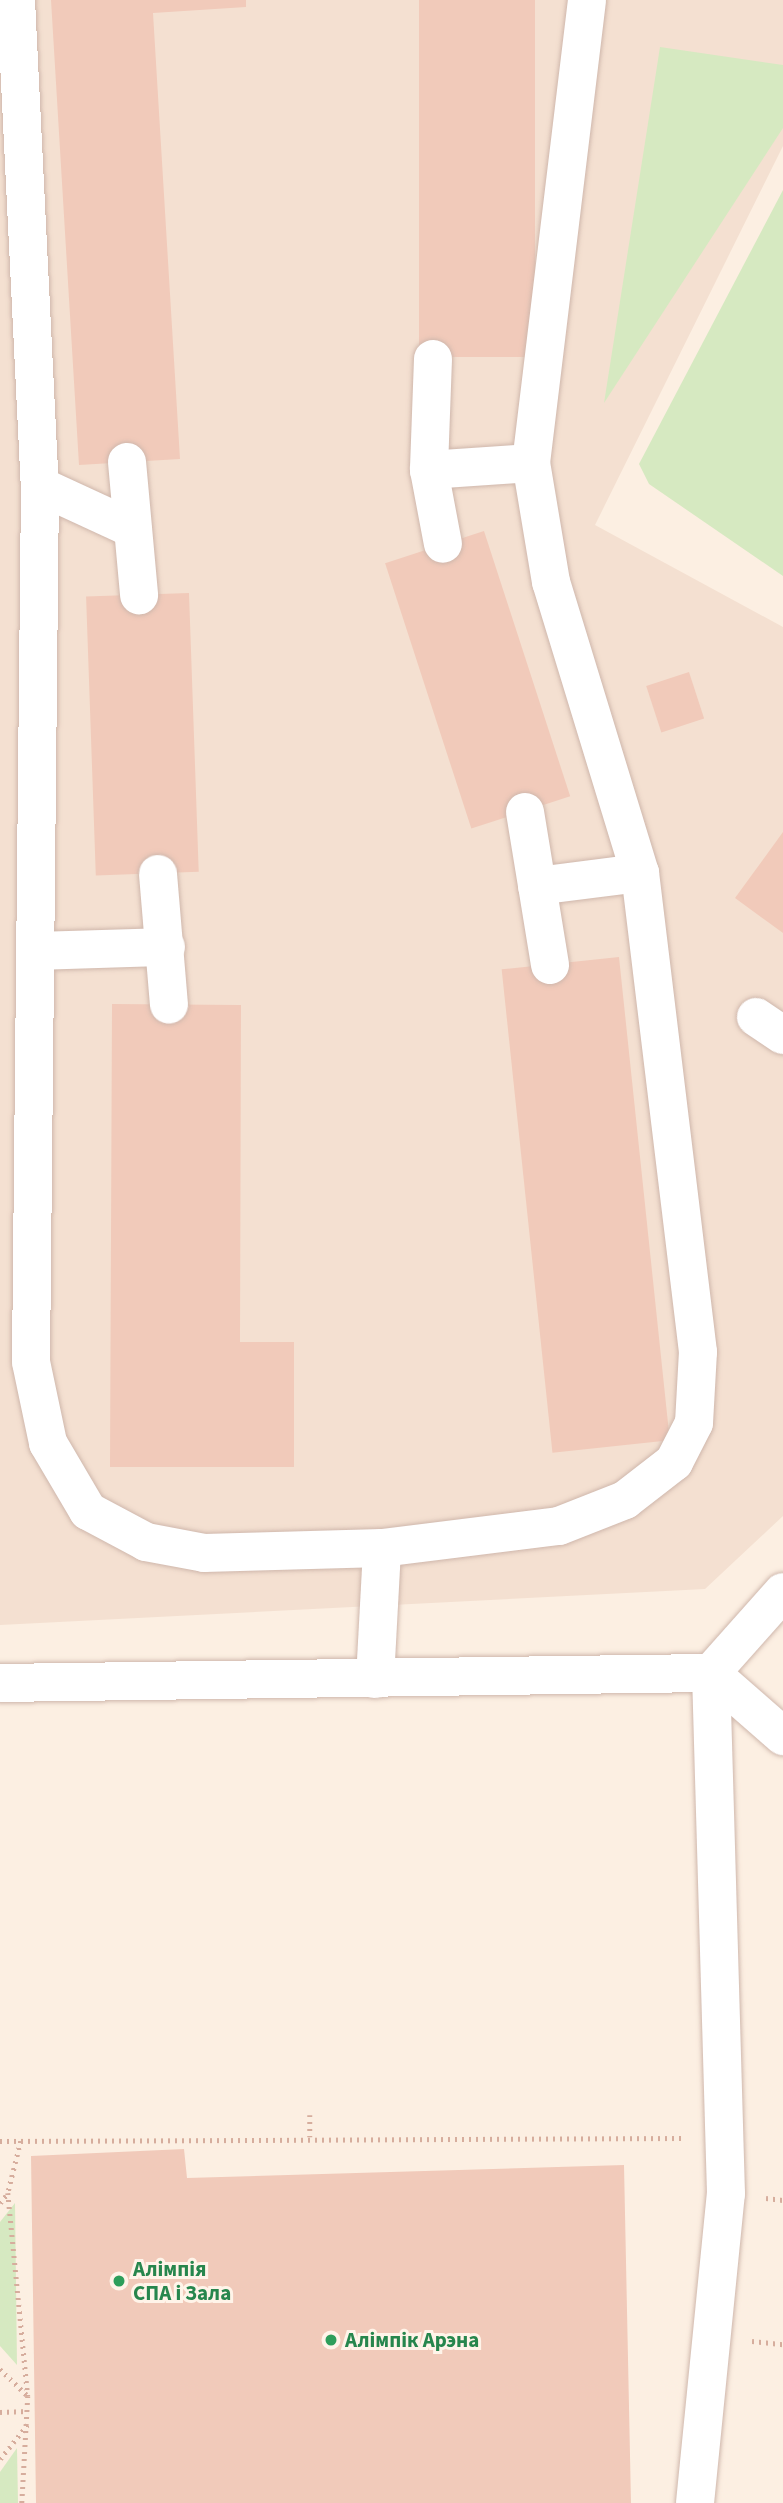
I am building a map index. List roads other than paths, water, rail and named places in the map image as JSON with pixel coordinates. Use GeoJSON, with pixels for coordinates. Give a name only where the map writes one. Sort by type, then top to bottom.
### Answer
{"type":"FeatureCollection","features":[{"type":"Feature","properties":{"kind":"street"},"geometry":{"type":"LineString","coordinates":[[16,0],[40,486],[38,951],[31,1363],[48,1443],[88,1511],[146,1542],[205,1553],[382,1548],[559,1526],[625,1500],[674,1462],[694,1423],[698,1352],[640,873],[551,582],[531,463],[587,0]]}},
{"type":"Feature","properties":{"kind":"street"},"geometry":{"type":"LineString","coordinates":[[433,359],[429,470],[443,544]]}},
{"type":"Feature","properties":{"kind":"street"},"geometry":{"type":"LineString","coordinates":[[127,462],[139,595]]}},
{"type":"Feature","properties":{"kind":"street"},"geometry":{"type":"LineString","coordinates":[[429,470],[531,463]]}},
{"type":"Feature","properties":{"kind":"street"},"geometry":{"type":"LineString","coordinates":[[40,486],[133,529]]}},
{"type":"Feature","properties":{"kind":"street"},"geometry":{"type":"LineString","coordinates":[[525,812],[550,965]]}},
{"type":"Feature","properties":{"kind":"street"},"geometry":{"type":"LineString","coordinates":[[537,886],[640,873]]}},
{"type":"Feature","properties":{"kind":"street"},"geometry":{"type":"LineString","coordinates":[[158,874],[169,1004]]}},
{"type":"Feature","properties":{"kind":"street"},"geometry":{"type":"LineString","coordinates":[[38,951],[166,947]]}},
{"type":"Feature","properties":{"kind":"street"},"geometry":{"type":"LineString","coordinates":[[375,1679],[382,1548]]}},
{"type":"Feature","properties":{"kind":"street"},"geometry":{"type":"LineString","coordinates":[[695,2503],[715,2338],[725,2138],[711,1673],[783,1592]]}},
{"type":"Feature","properties":{"kind":"street"},"geometry":{"type":"LineString","coordinates":[[0,1684],[711,1673],[783,1735]]}},
{"type":"Feature","properties":{"kind":"place","name":"Алімпія СПА і Зала"},"geometry":{"type":"Point","coordinates":[119,2281]}},
{"type":"Feature","properties":{"kind":"place","name":"Алімпік Арэна"},"geometry":{"type":"Point","coordinates":[331,2340]}}]}
